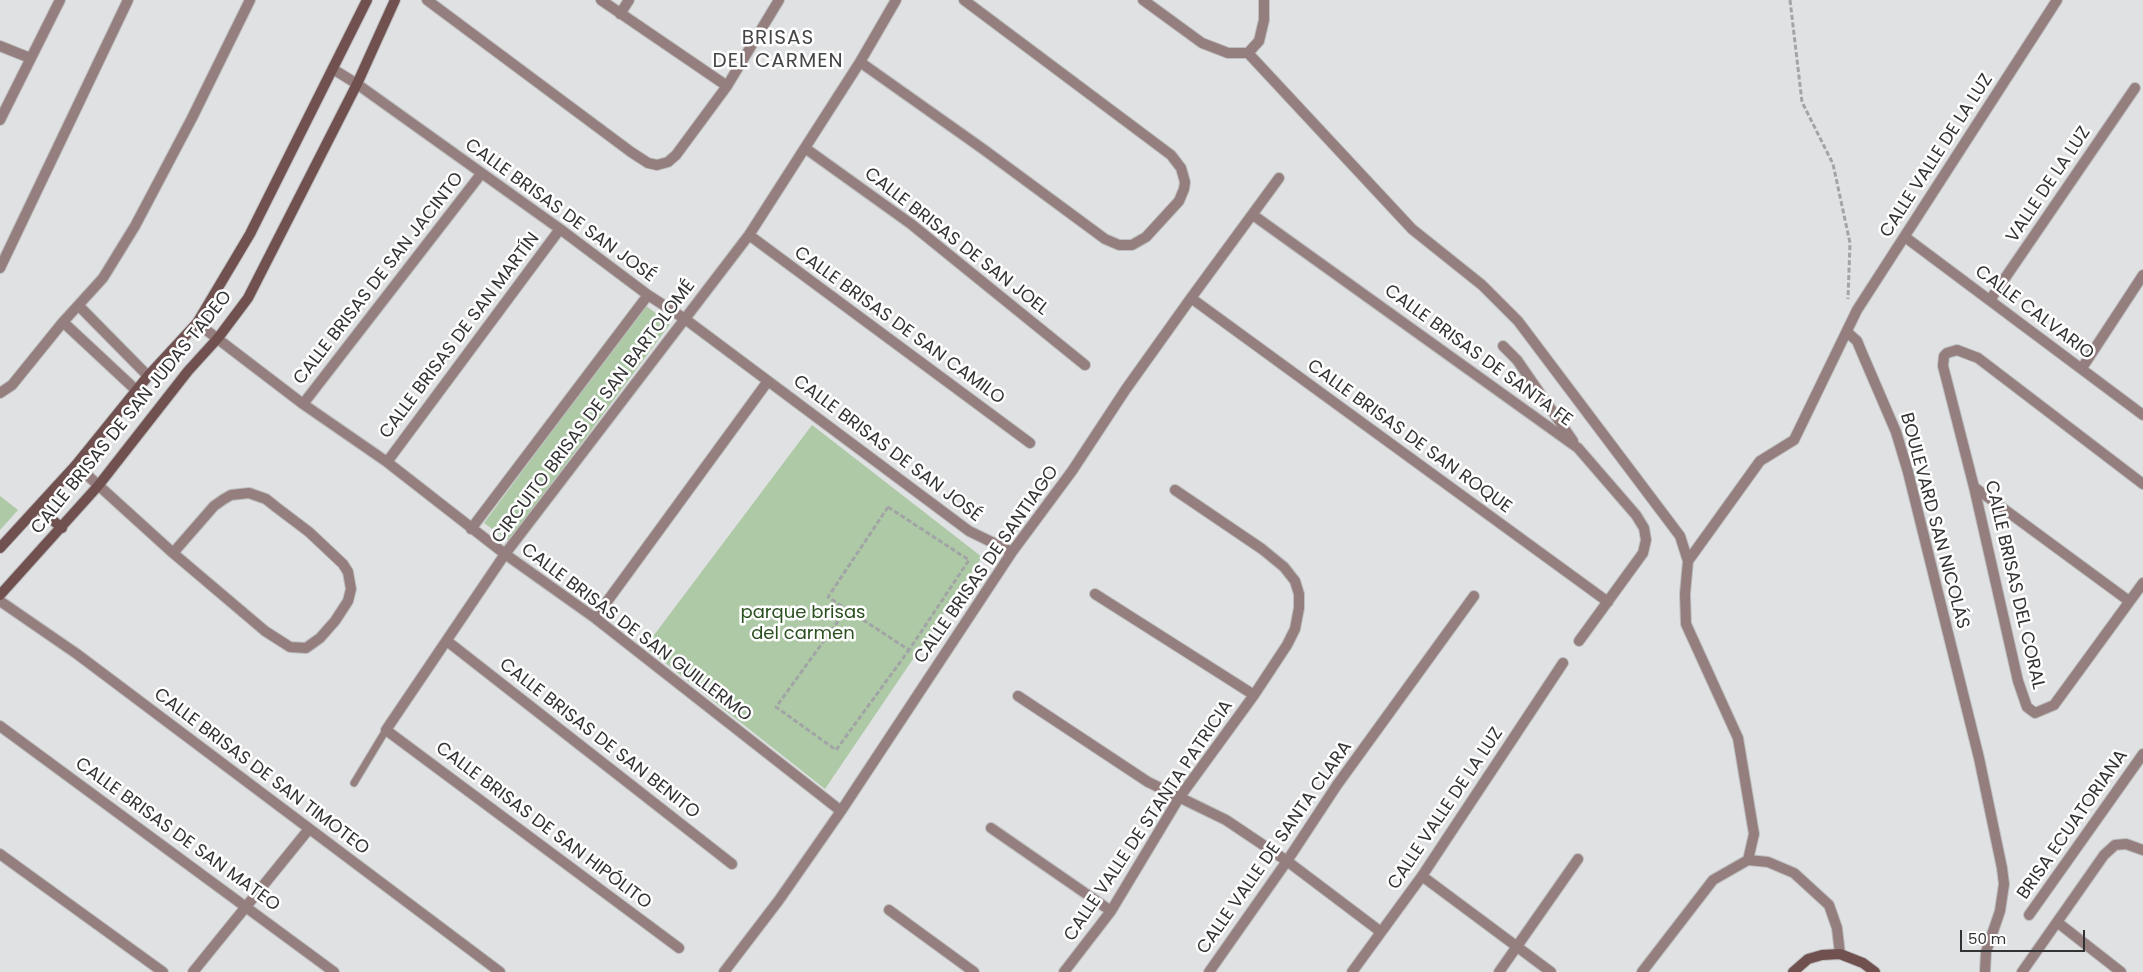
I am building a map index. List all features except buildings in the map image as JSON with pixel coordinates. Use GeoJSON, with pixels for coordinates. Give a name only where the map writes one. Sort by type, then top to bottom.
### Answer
{"type":"FeatureCollection","features":[{"type":"Feature","properties":{"kind":"street"},"geometry":{"type":"LineString","coordinates":[[0,120],[60,0]]}},
{"type":"Feature","properties":{"kind":"street"},"geometry":{"type":"LineString","coordinates":[[0,268],[128,0]]}},
{"type":"Feature","properties":{"kind":"street"},"geometry":{"type":"LineString","coordinates":[[0,393],[12,385],[63,322],[103,278],[134,226],[192,118],[250,0]]}},
{"type":"Feature","properties":{"kind":"street","name":"CALLE BRISAS DE SAN JUDAS TADEO"},"geometry":{"type":"LineString","coordinates":[[0,548],[76,465],[148,376],[197,323],[250,234],[367,0]]}},
{"type":"Feature","properties":{"kind":"street","name":"CALLE BRISAS DE SAN JUDAS TADEO"},"geometry":{"type":"LineString","coordinates":[[0,595],[98,486],[188,371],[218,338],[255,286],[357,84],[395,0]]}},
{"type":"Feature","properties":{"kind":"street"},"geometry":{"type":"LineString","coordinates":[[427,0],[630,152],[648,163],[662,164],[676,155],[727,86],[779,0]]}},
{"type":"Feature","properties":{"kind":"street"},"geometry":{"type":"LineString","coordinates":[[601,0],[727,86]]}},
{"type":"Feature","properties":{"kind":"street"},"geometry":{"type":"LineString","coordinates":[[620,14],[629,0]]}},
{"type":"Feature","properties":{"kind":"street","name":"CIRCUITO BRISAS DE SAN BARTOLOMÉ"},"geometry":{"type":"LineString","coordinates":[[386,730],[505,554],[749,235],[860,62],[896,0]]}},
{"type":"Feature","properties":{"kind":"street"},"geometry":{"type":"LineString","coordinates":[[860,62],[983,149],[1105,239],[1119,245],[1132,245],[1146,237],[1179,200],[1185,182],[1181,168],[1171,155],[964,0]]}},
{"type":"Feature","properties":{"kind":"street"},"geometry":{"type":"LineString","coordinates":[[1143,0],[1202,43],[1228,52],[1248,52],[1260,41],[1264,20],[1264,0]]}},
{"type":"Feature","properties":{"kind":"street","name":"CALLE VALLE DE LA LUZ"},"geometry":{"type":"LineString","coordinates":[[1688,561],[1760,461],[1794,440],[1857,310],[1906,237],[1937,185],[2057,0]]}},
{"type":"Feature","properties":{"kind":"street"},"geometry":{"type":"LineString","coordinates":[[0,46],[30,58]]}},
{"type":"Feature","properties":{"kind":"street"},"geometry":{"type":"LineString","coordinates":[[1248,52],[1412,229],[1482,285],[1518,321],[1680,536],[1688,561],[1685,594],[1686,624],[1738,738],[1754,834],[1748,860]]}},
{"type":"Feature","properties":{"kind":"street","name":"CALLE BRISAS DE SAN JOSÉ"},"geometry":{"type":"LineString","coordinates":[[333,69],[357,84],[560,229],[648,295],[685,319],[969,531],[1012,552]]}},
{"type":"Feature","properties":{"kind":"street","name":"VALLE DE LA LUZ"},"geometry":{"type":"LineString","coordinates":[[1990,300],[2135,88]]}},
{"type":"Feature","properties":{"kind":"street","name":"CALLE BRISAS DE SAN JOEL"},"geometry":{"type":"LineString","coordinates":[[805,148],[911,224],[1085,364]]}},
{"type":"Feature","properties":{"kind":"street","name":"CALLE BRISAS DE SAN JACINTO"},"geometry":{"type":"LineString","coordinates":[[303,404],[481,174]]}},
{"type":"Feature","properties":{"kind":"street","name":"CALLE BRISAS DE SANTIAGO"},"geometry":{"type":"LineString","coordinates":[[724,972],[779,900],[841,811],[1012,552],[1072,471],[1126,389],[1279,178]]}},
{"type":"Feature","properties":{"kind":"street","name":"CALLE BRISAS DE SANTA FE"},"geometry":{"type":"LineString","coordinates":[[1253,215],[1578,448],[1636,515],[1644,528],[1646,540],[1643,553],[1608,602]]}},
{"type":"Feature","properties":{"kind":"street","name":"CALLE BRISAS DE SAN MARTÍN"},"geometry":{"type":"LineString","coordinates":[[387,462],[560,229]]}},
{"type":"Feature","properties":{"kind":"street","name":"CALLE BRISAS DE SAN CAMILO"},"geometry":{"type":"LineString","coordinates":[[749,235],[1030,442]]}},
{"type":"Feature","properties":{"kind":"street","name":"CALLE CALVARIO"},"geometry":{"type":"LineString","coordinates":[[1906,237],[2143,415]]}},
{"type":"Feature","properties":{"kind":"street"},"geometry":{"type":"LineString","coordinates":[[2082,368],[2143,275]]}},
{"type":"Feature","properties":{"kind":"street"},"geometry":{"type":"LineString","coordinates":[[471,528],[648,295]]}},
{"type":"Feature","properties":{"kind":"street","name":"CALLE BRISAS DE SAN ROQUE"},"geometry":{"type":"LineString","coordinates":[[1191,298],[1608,602]]}},
{"type":"Feature","properties":{"kind":"street"},"geometry":{"type":"LineString","coordinates":[[79,306],[148,376]]}},
{"type":"Feature","properties":{"kind":"street"},"geometry":{"type":"LineString","coordinates":[[63,322],[137,391]]}},
{"type":"Feature","properties":{"kind":"street","name":"CALLE BRISAS DE SAN GUILLERMO"},"geometry":{"type":"LineString","coordinates":[[197,323],[303,404],[387,462],[505,554],[595,618],[841,811]]}},
{"type":"Feature","properties":{"kind":"street","name":"BOULEVARD SAN NICOLÁS"},"geometry":{"type":"LineString","coordinates":[[1847,332],[1857,341],[1886,407],[1908,472],[1983,776],[2004,884],[2000,911],[1986,952],[1985,972]]}},
{"type":"Feature","properties":{"kind":"street"},"geometry":{"type":"LineString","coordinates":[[1503,346],[1517,360],[1578,448]]}},
{"type":"Feature","properties":{"kind":"street","name":"CALLE BRISAS DEL CORAL"},"geometry":{"type":"LineString","coordinates":[[2143,484],[1978,358],[1957,350],[1944,356],[1943,366],[1974,487],[2018,681],[2027,707],[2035,713],[2054,705],[2143,582]]}},
{"type":"Feature","properties":{"kind":"street"},"geometry":{"type":"LineString","coordinates":[[595,618],[768,380]]}},
{"type":"Feature","properties":{"kind":"street"},"geometry":{"type":"LineString","coordinates":[[76,465],[173,553],[265,631],[290,647],[306,648],[320,638],[348,601],[351,589],[348,572],[343,564],[309,532],[266,499],[249,493],[231,495],[214,506],[173,553]]}},
{"type":"Feature","properties":{"kind":"street"},"geometry":{"type":"LineString","coordinates":[[1974,487],[2129,601]]}},
{"type":"Feature","properties":{"kind":"street","name":"CALLE VALLE DE STANTA PATRICIA"},"geometry":{"type":"LineString","coordinates":[[1064,972],[1111,911],[1179,798],[1254,695],[1287,645],[1295,629],[1299,608],[1299,594],[1295,581],[1284,566],[1175,490]]}},
{"type":"Feature","properties":{"kind":"street"},"geometry":{"type":"LineString","coordinates":[[38,508],[62,528]]}},
{"type":"Feature","properties":{"kind":"street"},"geometry":{"type":"LineString","coordinates":[[1095,594],[1254,695]]}},
{"type":"Feature","properties":{"kind":"street","name":"CALLE VALLE DE SANTA CLARA"},"geometry":{"type":"LineString","coordinates":[[1209,972],[1287,861],[1337,785],[1474,596]]}},
{"type":"Feature","properties":{"kind":"street","name":"CALLE BRISAS DE SAN TIMOTEO"},"geometry":{"type":"LineString","coordinates":[[0,601],[85,660],[500,972]]}},
{"type":"Feature","properties":{"kind":"street"},"geometry":{"type":"LineString","coordinates":[[1579,642],[1608,602]]}},
{"type":"Feature","properties":{"kind":"street","name":"CALLE BRISAS DE SAN BENITO"},"geometry":{"type":"LineString","coordinates":[[447,641],[732,864]]}},
{"type":"Feature","properties":{"kind":"street","name":"CALLE VALLE DE LA LUZ"},"geometry":{"type":"LineString","coordinates":[[1352,972],[1422,876],[1563,663]]}},
{"type":"Feature","properties":{"kind":"street"},"geometry":{"type":"LineString","coordinates":[[1018,696],[1148,782],[1226,820],[1287,861],[1381,932]]}},
{"type":"Feature","properties":{"kind":"street","name":"CALLE BRISAS DE SAN MATEO"},"geometry":{"type":"LineString","coordinates":[[0,726],[334,972]]}},
{"type":"Feature","properties":{"kind":"street","name":"CALLE BRISAS DE SAN HIPÓLITO"},"geometry":{"type":"LineString","coordinates":[[386,730],[679,948]]}},
{"type":"Feature","properties":{"kind":"street","name":"BRISA ECUATORIANA"},"geometry":{"type":"LineString","coordinates":[[2029,915],[2143,754]]}},
{"type":"Feature","properties":{"kind":"street"},"geometry":{"type":"LineString","coordinates":[[990,828],[1111,911]]}},
{"type":"Feature","properties":{"kind":"street"},"geometry":{"type":"LineString","coordinates":[[193,972],[309,829]]}},
{"type":"Feature","properties":{"kind":"street"},"geometry":{"type":"LineString","coordinates":[[2022,972],[2104,855],[2115,845],[2126,844],[2143,850]]}},
{"type":"Feature","properties":{"kind":"street"},"geometry":{"type":"LineString","coordinates":[[0,854],[163,972]]}},
{"type":"Feature","properties":{"kind":"street"},"geometry":{"type":"LineString","coordinates":[[1499,972],[1578,859]]}},
{"type":"Feature","properties":{"kind":"street"},"geometry":{"type":"LineString","coordinates":[[1642,972],[1712,880],[1748,860],[1768,862],[1794,873],[1829,905],[1838,928],[1840,954]]}},
{"type":"Feature","properties":{"kind":"street"},"geometry":{"type":"LineString","coordinates":[[1422,876],[1551,972]]}},
{"type":"Feature","properties":{"kind":"street"},"geometry":{"type":"LineString","coordinates":[[889,910],[974,972]]}},
{"type":"Feature","properties":{"kind":"street"},"geometry":{"type":"LineString","coordinates":[[2057,922],[2121,972]]}},
{"type":"Feature","properties":{"kind":"street"},"geometry":{"type":"LineString","coordinates":[[1795,970],[1808,959],[1822,955],[1840,954],[1863,963],[1875,972]]}},
{"type":"Feature","properties":{"kind":"lane","name":"CIRCUITO BRISAS DE SAN BARTOLOMÉ"},"geometry":{"type":"LineString","coordinates":[[354,783],[386,730]]}},
{"type":"Feature","properties":{"kind":"path"},"geometry":{"type":"LineString","coordinates":[[1790,0],[1802,102],[1833,164],[1850,243],[1848,302]]}},
{"type":"Feature","properties":{"kind":"path"},"geometry":{"type":"LineString","coordinates":[[847,609],[776,707],[836,750],[908,650],[968,560],[888,507],[828,597],[847,609],[908,650]]}},
{"type":"Feature","properties":{"kind":"green space"},"geometry":{"type":"Polygon","coordinates":[[[645,305],[670,324],[509,541],[484,523],[645,305]]]}},
{"type":"Feature","properties":{"kind":"green space","name":"parque brisas del carmen"},"geometry":{"type":"Polygon","coordinates":[[[812,425],[982,557],[825,789],[645,647],[812,425]]]}},
{"type":"Feature","properties":{"kind":"green space"},"geometry":{"type":"Polygon","coordinates":[[[0,496],[18,510],[0,530],[0,496]]]}},
{"type":"Feature","properties":{"kind":"district","name":"BRISAS DEL CARMEN"},"geometry":{"type":"Point","coordinates":[778,50]}}]}
